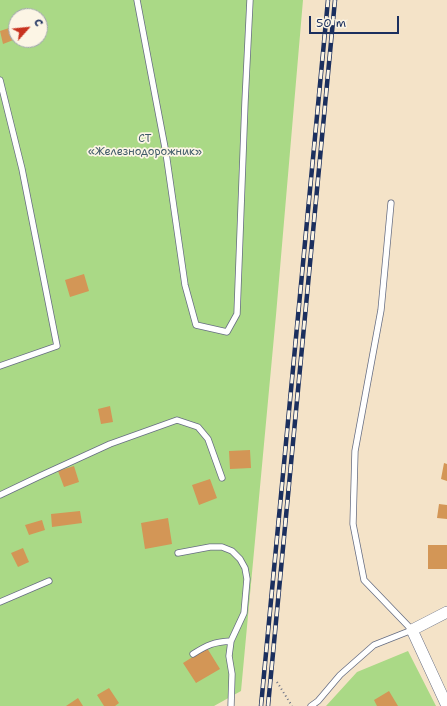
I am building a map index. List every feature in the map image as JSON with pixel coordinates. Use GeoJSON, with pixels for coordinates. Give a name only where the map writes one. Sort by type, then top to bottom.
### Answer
{"type":"FeatureCollection","features":[{"type":"Feature","properties":{"kind":"street"},"geometry":{"type":"LineString","coordinates":[[447,612],[412,630],[447,706]]}},
{"type":"Feature","properties":{"kind":"lane"},"geometry":{"type":"LineString","coordinates":[[137,0],[166,153],[187,292],[196,325],[227,332],[237,314],[250,0]]}},
{"type":"Feature","properties":{"kind":"lane"},"geometry":{"type":"LineString","coordinates":[[0,80],[22,169],[57,346],[0,366]]}},
{"type":"Feature","properties":{"kind":"lane"},"geometry":{"type":"LineString","coordinates":[[311,706],[318,701],[340,675],[374,645],[412,630],[364,580],[353,524],[356,451],[381,310],[391,203]]}},
{"type":"Feature","properties":{"kind":"lane"},"geometry":{"type":"LineString","coordinates":[[0,495],[110,444],[177,420],[198,427],[208,439],[222,478]]}},
{"type":"Feature","properties":{"kind":"lane"},"geometry":{"type":"LineString","coordinates":[[178,554],[222,546],[232,551],[240,559],[245,568],[247,580],[244,613],[231,641],[229,656],[232,674],[231,706]]}},
{"type":"Feature","properties":{"kind":"lane"},"geometry":{"type":"LineString","coordinates":[[0,602],[49,581]]}},
{"type":"Feature","properties":{"kind":"lane"},"geometry":{"type":"LineString","coordinates":[[193,654],[216,642],[231,641]]}},
{"type":"Feature","properties":{"kind":"path"},"geometry":{"type":"LineString","coordinates":[[277,682],[292,706]]}},
{"type":"Feature","properties":{"kind":"green space","name":"СТ «Железнодорожник»"},"geometry":{"type":"Polygon","coordinates":[[[0,0],[303,0],[276,315],[241,691],[214,706],[0,706],[0,0]]]}},
{"type":"Feature","properties":{"kind":"green space"},"geometry":{"type":"Polygon","coordinates":[[[408,651],[436,706],[326,706],[357,672],[408,651]]]}},
{"type":"Feature","properties":{"kind":"building"},"geometry":{"type":"Polygon","coordinates":[[[8,28],[8,42],[3,44],[0,31],[8,28]]]}},
{"type":"Feature","properties":{"kind":"building"},"geometry":{"type":"Polygon","coordinates":[[[84,274],[89,291],[70,297],[65,280],[84,274]]]}},
{"type":"Feature","properties":{"kind":"building"},"geometry":{"type":"Polygon","coordinates":[[[110,406],[113,422],[101,424],[98,409],[110,406]]]}},
{"type":"Feature","properties":{"kind":"building"},"geometry":{"type":"Polygon","coordinates":[[[250,450],[251,468],[230,469],[229,451],[250,450]]]}},
{"type":"Feature","properties":{"kind":"building"},"geometry":{"type":"Polygon","coordinates":[[[444,463],[447,464],[447,481],[441,479],[444,463]]]}},
{"type":"Feature","properties":{"kind":"building"},"geometry":{"type":"Polygon","coordinates":[[[74,466],[79,482],[64,487],[58,471],[74,466]]]}},
{"type":"Feature","properties":{"kind":"building"},"geometry":{"type":"Polygon","coordinates":[[[210,479],[217,498],[199,505],[192,485],[210,479]]]}},
{"type":"Feature","properties":{"kind":"building"},"geometry":{"type":"Polygon","coordinates":[[[439,504],[447,505],[447,519],[437,518],[439,504]]]}},
{"type":"Feature","properties":{"kind":"building"},"geometry":{"type":"Polygon","coordinates":[[[80,511],[82,523],[52,527],[51,514],[80,511]]]}},
{"type":"Feature","properties":{"kind":"building"},"geometry":{"type":"Polygon","coordinates":[[[168,518],[172,544],[145,549],[141,523],[168,518]]]}},
{"type":"Feature","properties":{"kind":"building"},"geometry":{"type":"Polygon","coordinates":[[[42,520],[45,530],[29,535],[25,525],[42,520]]]}},
{"type":"Feature","properties":{"kind":"building"},"geometry":{"type":"Polygon","coordinates":[[[428,545],[447,545],[447,569],[428,569],[428,545]]]}},
{"type":"Feature","properties":{"kind":"building"},"geometry":{"type":"Polygon","coordinates":[[[23,548],[29,562],[18,567],[11,553],[23,548]]]}},
{"type":"Feature","properties":{"kind":"building"},"geometry":{"type":"Polygon","coordinates":[[[207,648],[220,669],[196,683],[183,663],[207,648]]]}},
{"type":"Feature","properties":{"kind":"building"},"geometry":{"type":"Polygon","coordinates":[[[109,688],[119,703],[115,706],[104,706],[97,695],[109,688]]]}},
{"type":"Feature","properties":{"kind":"building"},"geometry":{"type":"Polygon","coordinates":[[[389,691],[398,706],[377,706],[374,700],[389,691]]]}},
{"type":"Feature","properties":{"kind":"building"},"geometry":{"type":"Polygon","coordinates":[[[78,698],[83,706],[66,706],[78,698]]]}},
{"type":"Feature","properties":{"kind":"railway"},"geometry":{"type":"LineString","coordinates":[[261,706],[328,0]]}},
{"type":"Feature","properties":{"kind":"railway"},"geometry":{"type":"LineString","coordinates":[[268,706],[335,0]]}}]}
